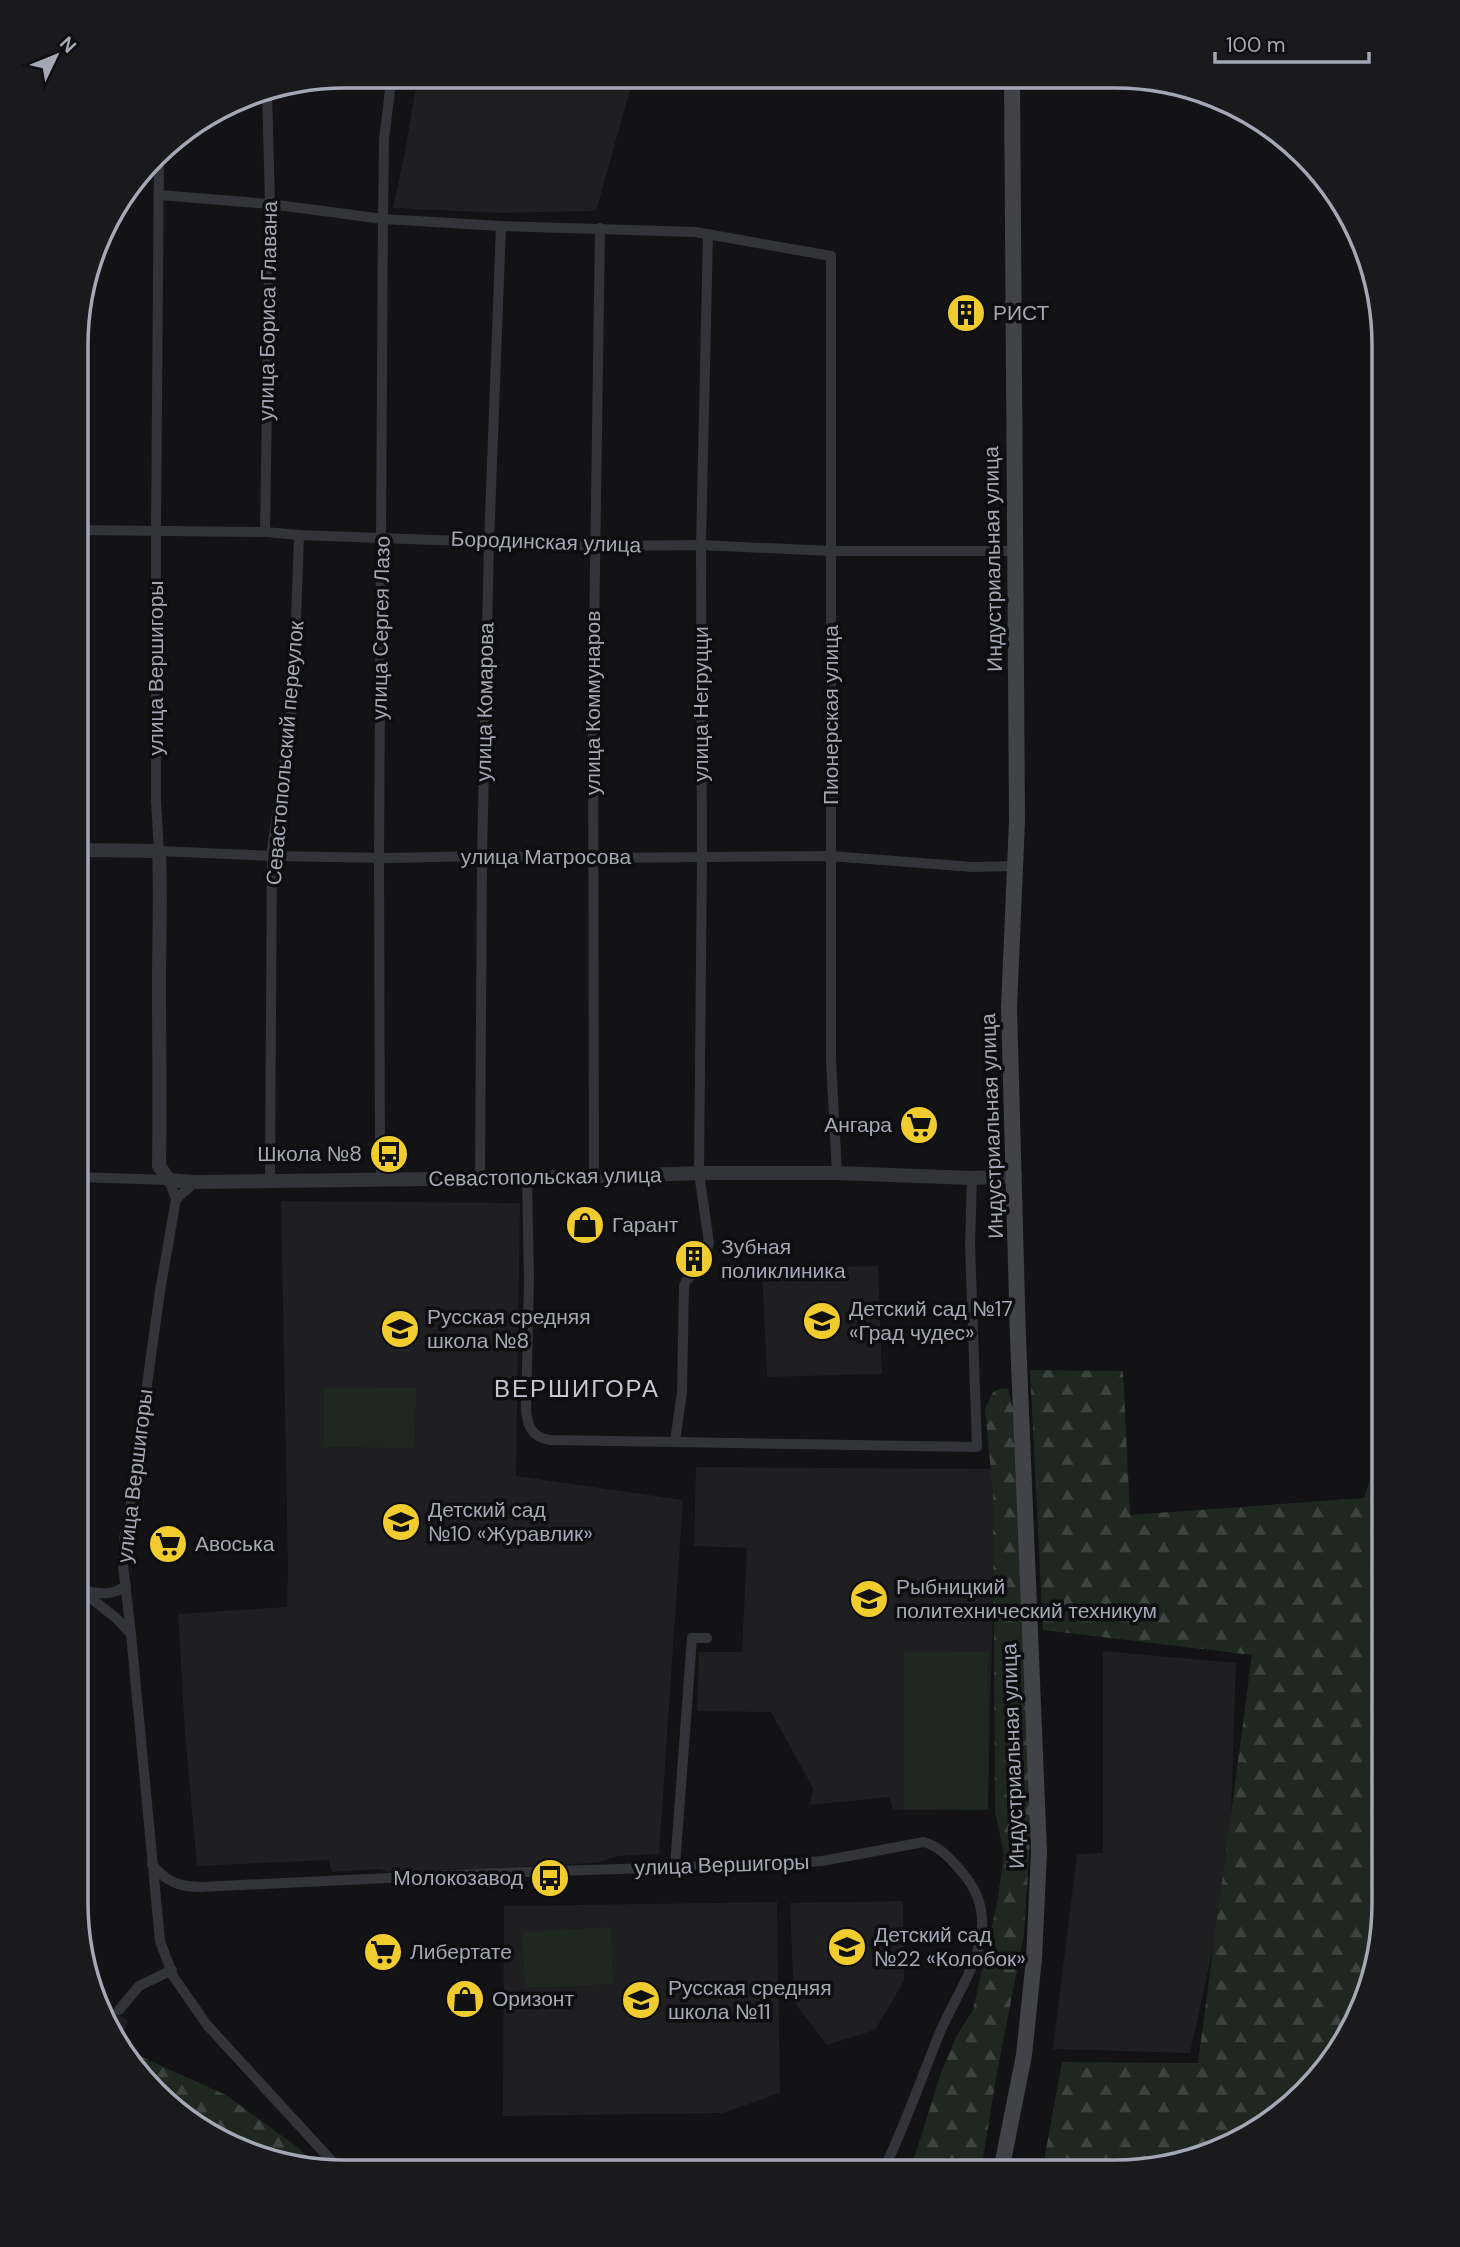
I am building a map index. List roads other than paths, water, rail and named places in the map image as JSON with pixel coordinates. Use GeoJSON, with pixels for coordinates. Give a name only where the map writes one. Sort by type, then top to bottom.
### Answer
{"type":"FeatureCollection","features":[{"type":"Feature","properties":{"kind":"main road","name":"Индустриальная улица"},"geometry":{"type":"LineString","coordinates":[[1003,2160],[1024,2055],[1034,1959],[1039,1852],[1018,1338],[1009,1007],[1015,866],[1012,88]]}},
{"type":"Feature","properties":{"kind":"street","name":"улица Сергея Лазо"},"geometry":{"type":"LineString","coordinates":[[383,1180],[380,1166],[379,858],[383,219],[384,139],[390,88]]}},
{"type":"Feature","properties":{"kind":"street","name":"улица Бориса Главана"},"geometry":{"type":"LineString","coordinates":[[265,532],[270,204],[267,99]]}},
{"type":"Feature","properties":{"kind":"street","name":"улица Вершигоры"},"geometry":{"type":"LineString","coordinates":[[159,167],[156,531],[156,801],[161,902],[159,1166],[169,1180]]}},
{"type":"Feature","properties":{"kind":"street"},"geometry":{"type":"LineString","coordinates":[[159,195],[270,204],[383,219],[708,234]]}},
{"type":"Feature","properties":{"kind":"street","name":"улица Комарова"},"geometry":{"type":"LineString","coordinates":[[480,1178],[482,856],[489,542],[501,226]]}},
{"type":"Feature","properties":{"kind":"street","name":"улица Коммунаров"},"geometry":{"type":"LineString","coordinates":[[594,1177],[593,858],[600,228]]}},
{"type":"Feature","properties":{"kind":"street","name":"Пионерская улица"},"geometry":{"type":"LineString","coordinates":[[708,234],[831,256],[831,1060],[837,1173]]}},
{"type":"Feature","properties":{"kind":"street","name":"улица Негруцци"},"geometry":{"type":"LineString","coordinates":[[675,1442],[682,1392],[684,1286],[703,1262],[709,1244],[699,1173],[701,545],[708,234]]}},
{"type":"Feature","properties":{"kind":"street","name":"Бородинская улица"},"geometry":{"type":"LineString","coordinates":[[88,530],[265,532],[299,536],[595,546],[701,545],[832,551],[1014,551]]}},
{"type":"Feature","properties":{"kind":"street","name":"Севастопольский переулок"},"geometry":{"type":"LineString","coordinates":[[270,1180],[272,856],[293,702],[299,536]]}},
{"type":"Feature","properties":{"kind":"street","name":"улица Матросова"},"geometry":{"type":"LineString","coordinates":[[88,850],[379,858],[831,856],[973,867],[1015,866]]}},
{"type":"Feature","properties":{"kind":"street","name":"Севастопольская улица"},"geometry":{"type":"LineString","coordinates":[[88,1177],[195,1182],[594,1177],[699,1173],[837,1173],[972,1178],[1015,1176]]}},
{"type":"Feature","properties":{"kind":"street"},"geometry":{"type":"LineString","coordinates":[[527,1178],[529,1279],[526,1411],[531,1432],[540,1439],[976,1447],[970,1244],[972,1178]]}},
{"type":"Feature","properties":{"kind":"street"},"geometry":{"type":"LineString","coordinates":[[169,1180],[176,1199],[195,1182]]}},
{"type":"Feature","properties":{"kind":"street","name":"улица Вершигоры"},"geometry":{"type":"LineString","coordinates":[[176,1199],[160,1292],[122,1565],[160,1941],[179,1985],[208,2025],[330,2159]]}},
{"type":"Feature","properties":{"kind":"street"},"geometry":{"type":"LineString","coordinates":[[88,1591],[109,1594],[126,1585]]}},
{"type":"Feature","properties":{"kind":"street"},"geometry":{"type":"LineString","coordinates":[[88,1597],[116,1618],[131,1634]]}},
{"type":"Feature","properties":{"kind":"street"},"geometry":{"type":"LineString","coordinates":[[675,1866],[692,1638],[707,1638]]}},
{"type":"Feature","properties":{"kind":"street","name":"улица Вершигоры"},"geometry":{"type":"LineString","coordinates":[[152,1864],[174,1884],[200,1887],[822,1861],[924,1842],[937,1846],[975,1889],[982,1906],[983,1921],[969,1974],[939,2034],[888,2160]]}},
{"type":"Feature","properties":{"kind":"street"},"geometry":{"type":"LineString","coordinates":[[119,2010],[139,1986],[172,1970]]}},
{"type":"Feature","properties":{"kind":"place","name":"РИСТ"},"geometry":{"type":"Point","coordinates":[966,313]}},
{"type":"Feature","properties":{"kind":"place","name":"Ангара"},"geometry":{"type":"Point","coordinates":[919,1125]}},
{"type":"Feature","properties":{"kind":"place","name":"Школа №8"},"geometry":{"type":"Point","coordinates":[389,1154]}},
{"type":"Feature","properties":{"kind":"place","name":"Гарант"},"geometry":{"type":"Point","coordinates":[585,1225]}},
{"type":"Feature","properties":{"kind":"place","name":"Зубная поликлиника"},"geometry":{"type":"Point","coordinates":[694,1259]}},
{"type":"Feature","properties":{"kind":"place","name":"Детский сад №17 «Град чудес»"},"geometry":{"type":"Point","coordinates":[822,1321]}},
{"type":"Feature","properties":{"kind":"place","name":"Русская средняя школа №8"},"geometry":{"type":"Point","coordinates":[400,1329]}},
{"type":"Feature","properties":{"kind":"place","name":"Детский сад №10 «Журавлик»"},"geometry":{"type":"Point","coordinates":[401,1522]}},
{"type":"Feature","properties":{"kind":"place","name":"Авоська"},"geometry":{"type":"Point","coordinates":[168,1544]}},
{"type":"Feature","properties":{"kind":"place","name":"Рыбницкий политехнический техникум"},"geometry":{"type":"Point","coordinates":[869,1599]}},
{"type":"Feature","properties":{"kind":"place","name":"Молокозавод"},"geometry":{"type":"Point","coordinates":[550,1878]}},
{"type":"Feature","properties":{"kind":"place","name":"Детский сад №22 «Колобок»"},"geometry":{"type":"Point","coordinates":[847,1947]}},
{"type":"Feature","properties":{"kind":"place","name":"Либертате"},"geometry":{"type":"Point","coordinates":[383,1952]}},
{"type":"Feature","properties":{"kind":"place","name":"Оризонт"},"geometry":{"type":"Point","coordinates":[465,1999]}},
{"type":"Feature","properties":{"kind":"place","name":"Русская средняя школа №11"},"geometry":{"type":"Point","coordinates":[641,2000]}},
{"type":"Feature","properties":{"kind":"district","name":"ВЕРШИГОРА"},"geometry":{"type":"Point","coordinates":[577,1388]}}]}
